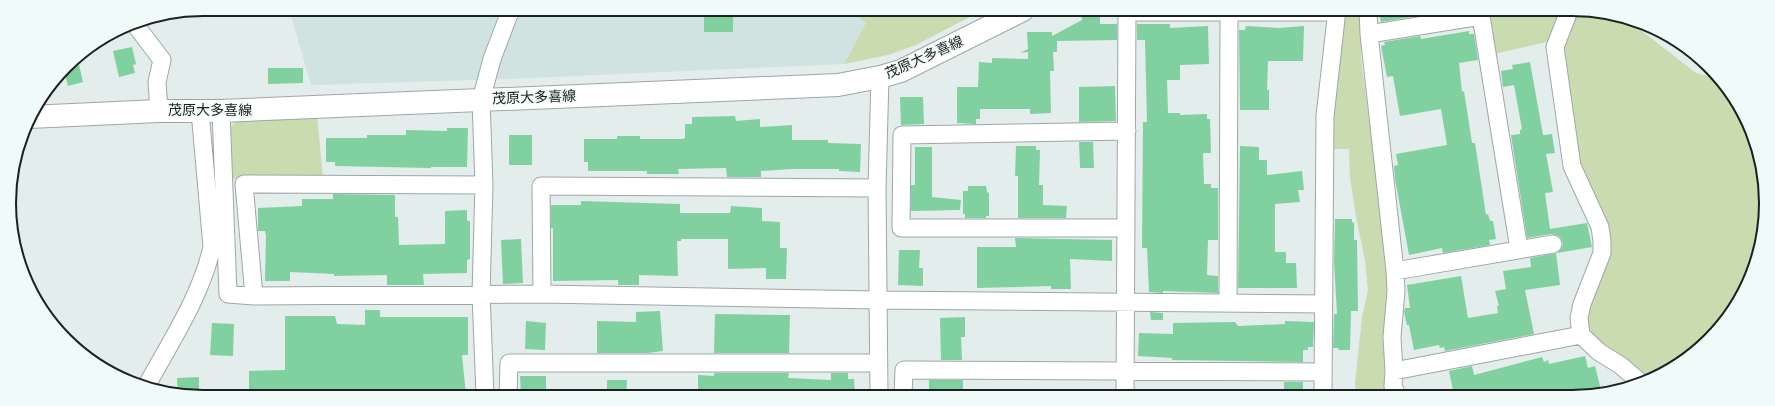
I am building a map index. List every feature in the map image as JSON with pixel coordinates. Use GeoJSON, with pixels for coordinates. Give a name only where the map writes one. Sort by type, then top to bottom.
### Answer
{"type":"FeatureCollection","features":[{"type":"Feature","properties":{"kind":"main road","name":"茂原大多喜線"},"geometry":{"type":"LineString","coordinates":[[37,117],[159,110],[210,111],[838,85],[880,77],[901,71],[1011,16]]}},
{"type":"Feature","properties":{"kind":"street"},"geometry":{"type":"LineString","coordinates":[[485,390],[481,294],[484,185],[481,100],[492,59],[508,16]]}},
{"type":"Feature","properties":{"kind":"street"},"geometry":{"type":"LineString","coordinates":[[1125,390],[1127,16]]}},
{"type":"Feature","properties":{"kind":"street"},"geometry":{"type":"LineString","coordinates":[[1228,16],[1228,302]]}},
{"type":"Feature","properties":{"kind":"street"},"geometry":{"type":"LineString","coordinates":[[1323,390],[1322,304],[1325,116],[1335,16]]}},
{"type":"Feature","properties":{"kind":"street"},"geometry":{"type":"LineString","coordinates":[[1368,16],[1368,34],[1395,271],[1396,291],[1392,337],[1394,390]]}},
{"type":"Feature","properties":{"kind":"street"},"geometry":{"type":"LineString","coordinates":[[1368,34],[1481,16],[1519,249]]}},
{"type":"Feature","properties":{"kind":"street"},"geometry":{"type":"LineString","coordinates":[[1567,16],[1555,47],[1572,166],[1600,227],[1602,241],[1602,253],[1582,304],[1579,318],[1581,335],[1599,352],[1620,365],[1636,379]]}},
{"type":"Feature","properties":{"kind":"street"},"geometry":{"type":"LineString","coordinates":[[138,28],[162,60],[157,82],[159,110]]}},
{"type":"Feature","properties":{"kind":"street"},"geometry":{"type":"LineString","coordinates":[[879,390],[877,188],[880,77]]}},
{"type":"Feature","properties":{"kind":"street"},"geometry":{"type":"LineString","coordinates":[[210,111],[228,294],[254,296],[542,294],[878,300],[1126,301],[1322,304]]}},
{"type":"Feature","properties":{"kind":"street"},"geometry":{"type":"LineString","coordinates":[[150,382],[193,300],[209,262],[212,247],[210,111]]}},
{"type":"Feature","properties":{"kind":"street"},"geometry":{"type":"LineString","coordinates":[[1126,228],[901,228],[902,135],[1127,131]]}},
{"type":"Feature","properties":{"kind":"street"},"geometry":{"type":"LineString","coordinates":[[254,296],[244,184],[484,185]]}},
{"type":"Feature","properties":{"kind":"street"},"geometry":{"type":"LineString","coordinates":[[542,294],[541,186],[877,188]]}},
{"type":"Feature","properties":{"kind":"street"},"geometry":{"type":"LineString","coordinates":[[1395,271],[1553,244]]}},
{"type":"Feature","properties":{"kind":"street"},"geometry":{"type":"LineString","coordinates":[[1394,371],[1581,335]]}},
{"type":"Feature","properties":{"kind":"street"},"geometry":{"type":"LineString","coordinates":[[508,390],[509,363],[878,363]]}},
{"type":"Feature","properties":{"kind":"street"},"geometry":{"type":"LineString","coordinates":[[903,390],[904,370],[1323,372]]}},
{"type":"Feature","properties":{"kind":"shaded area"},"geometry":{"type":"Polygon","coordinates":[[[291,16],[858,16],[866,23],[844,64],[507,79],[311,85],[291,16]]]}},
{"type":"Feature","properties":{"kind":"green space"},"geometry":{"type":"Polygon","coordinates":[[[858,16],[972,16],[916,45],[888,55],[844,64],[866,23],[858,16]]]}},
{"type":"Feature","properties":{"kind":"green space"},"geometry":{"type":"Polygon","coordinates":[[[1343,16],[1361,16],[1361,59],[1389,269],[1384,381],[1387,390],[1356,390],[1362,317],[1368,291],[1365,260],[1356,217],[1350,177],[1349,149],[1330,149],[1343,16]]]}},
{"type":"Feature","properties":{"kind":"green space"},"geometry":{"type":"Polygon","coordinates":[[[1430,16],[1446,16],[1431,18],[1430,16]]]}},
{"type":"Feature","properties":{"kind":"green space"},"geometry":{"type":"Polygon","coordinates":[[[1487,16],[1561,16],[1551,41],[1494,54],[1487,16]]]}},
{"type":"Feature","properties":{"kind":"green space"},"geometry":{"type":"Polygon","coordinates":[[[1574,16],[1584,16],[1620,22],[1638,28],[1696,73],[1710,77],[1713,80],[1740,120],[1753,155],[1759,191],[1759,215],[1753,251],[1740,286],[1720,317],[1695,344],[1666,365],[1641,377],[1598,345],[1587,329],[1585,312],[1608,246],[1579,170],[1560,48],[1574,16]]]}},
{"type":"Feature","properties":{"kind":"green space"},"geometry":{"type":"Polygon","coordinates":[[[317,115],[323,178],[233,179],[228,130],[239,118],[317,115]]]}},
{"type":"Feature","properties":{"kind":"building"},"geometry":{"type":"Polygon","coordinates":[[[704,16],[733,16],[733,32],[704,32],[704,16]]]}},
{"type":"Feature","properties":{"kind":"building"},"geometry":{"type":"Polygon","coordinates":[[[1082,16],[1100,16],[1100,24],[1117,24],[1117,40],[1057,41],[1057,52],[1053,52],[1054,71],[1050,71],[1051,113],[1030,114],[1030,109],[980,109],[980,119],[976,119],[976,124],[957,123],[957,87],[978,87],[979,62],[992,63],[992,58],[1028,59],[1028,52],[1020,53],[1028,49],[1027,32],[1052,32],[1052,36],[1082,20],[1082,16]]]}},
{"type":"Feature","properties":{"kind":"building"},"geometry":{"type":"Polygon","coordinates":[[[1380,16],[1417,16],[1381,22],[1380,16]]]}},
{"type":"Feature","properties":{"kind":"building"},"geometry":{"type":"Polygon","coordinates":[[[1137,24],[1170,24],[1170,28],[1208,26],[1209,64],[1180,65],[1180,80],[1167,80],[1168,113],[1180,113],[1180,115],[1207,114],[1207,119],[1210,119],[1211,153],[1203,153],[1204,184],[1211,184],[1211,188],[1218,188],[1218,240],[1208,240],[1207,275],[1218,276],[1218,293],[1163,291],[1163,293],[1149,292],[1147,248],[1142,248],[1143,122],[1147,122],[1145,40],[1137,40],[1137,24]]]}},
{"type":"Feature","properties":{"kind":"building"},"geometry":{"type":"Polygon","coordinates":[[[1246,26],[1279,28],[1304,26],[1303,61],[1268,61],[1267,90],[1269,90],[1269,110],[1240,110],[1239,30],[1245,30],[1246,26]]]}},
{"type":"Feature","properties":{"kind":"building"},"geometry":{"type":"Polygon","coordinates":[[[1469,31],[1469,34],[1474,34],[1478,60],[1459,63],[1462,92],[1464,91],[1472,143],[1475,143],[1486,215],[1488,214],[1490,221],[1493,221],[1496,239],[1489,240],[1490,245],[1443,253],[1442,248],[1409,255],[1395,179],[1394,166],[1398,165],[1396,154],[1447,145],[1441,109],[1400,116],[1393,76],[1387,77],[1381,46],[1385,45],[1384,42],[1420,36],[1421,39],[1469,31]]]}},
{"type":"Feature","properties":{"kind":"building"},"geometry":{"type":"Polygon","coordinates":[[[132,47],[136,64],[133,65],[135,73],[119,77],[113,51],[132,47]]]}},
{"type":"Feature","properties":{"kind":"building"},"geometry":{"type":"Polygon","coordinates":[[[1530,62],[1543,135],[1552,134],[1555,153],[1546,154],[1553,192],[1545,193],[1550,229],[1587,223],[1592,247],[1557,253],[1562,248],[1563,243],[1561,238],[1557,235],[1551,234],[1527,238],[1511,135],[1520,134],[1520,130],[1522,129],[1514,85],[1503,87],[1501,71],[1513,69],[1512,65],[1530,62]]]}},
{"type":"Feature","properties":{"kind":"building"},"geometry":{"type":"Polygon","coordinates":[[[79,63],[83,82],[68,86],[65,77],[79,63]]]}},
{"type":"Feature","properties":{"kind":"building"},"geometry":{"type":"Polygon","coordinates":[[[268,68],[303,68],[303,83],[268,84],[268,68]]]}},
{"type":"Feature","properties":{"kind":"building"},"geometry":{"type":"Polygon","coordinates":[[[1115,86],[1116,121],[1079,122],[1079,87],[1115,86]]]}},
{"type":"Feature","properties":{"kind":"building"},"geometry":{"type":"Polygon","coordinates":[[[900,97],[923,97],[924,124],[901,125],[900,97]]]}},
{"type":"Feature","properties":{"kind":"building"},"geometry":{"type":"Polygon","coordinates":[[[735,116],[736,121],[760,119],[760,127],[792,125],[792,140],[828,140],[828,143],[861,144],[860,172],[839,171],[839,169],[791,169],[761,171],[761,177],[727,177],[726,168],[678,169],[679,174],[647,174],[647,171],[588,171],[588,162],[584,162],[584,139],[617,139],[617,136],[640,136],[640,139],[682,139],[685,138],[685,124],[692,124],[692,117],[735,116]]]}},
{"type":"Feature","properties":{"kind":"building"},"geometry":{"type":"Polygon","coordinates":[[[447,128],[468,128],[467,167],[431,168],[335,166],[335,162],[326,162],[326,138],[367,138],[367,135],[406,135],[406,130],[447,131],[447,128]]]}},
{"type":"Feature","properties":{"kind":"building"},"geometry":{"type":"Polygon","coordinates":[[[509,135],[532,135],[532,165],[509,165],[509,135]]]}},
{"type":"Feature","properties":{"kind":"building"},"geometry":{"type":"Polygon","coordinates":[[[1079,142],[1093,142],[1094,168],[1080,168],[1079,142]]]}},
{"type":"Feature","properties":{"kind":"building"},"geometry":{"type":"Polygon","coordinates":[[[1016,146],[1036,146],[1036,150],[1040,150],[1039,185],[1043,185],[1043,205],[1067,206],[1066,218],[1018,218],[1018,176],[1015,176],[1016,146]]]}},
{"type":"Feature","properties":{"kind":"building"},"geometry":{"type":"Polygon","coordinates":[[[1240,146],[1259,147],[1259,160],[1267,160],[1267,175],[1302,171],[1304,190],[1298,190],[1300,202],[1275,204],[1275,252],[1286,252],[1286,263],[1296,263],[1297,288],[1238,288],[1240,146]]]}},
{"type":"Feature","properties":{"kind":"building"},"geometry":{"type":"Polygon","coordinates":[[[915,147],[932,147],[932,197],[961,200],[960,210],[911,211],[911,185],[915,185],[915,147]]]}},
{"type":"Feature","properties":{"kind":"building"},"geometry":{"type":"Polygon","coordinates":[[[968,186],[986,186],[987,192],[989,193],[989,216],[986,216],[986,218],[965,218],[965,214],[963,214],[963,191],[968,191],[968,186]]]}},
{"type":"Feature","properties":{"kind":"building"},"geometry":{"type":"Polygon","coordinates":[[[333,194],[395,195],[395,217],[398,217],[399,245],[445,244],[445,211],[467,210],[467,221],[470,221],[470,259],[467,260],[467,273],[423,274],[424,285],[387,285],[387,275],[334,276],[334,274],[290,272],[290,281],[265,281],[266,236],[265,231],[258,231],[258,208],[302,206],[302,199],[333,199],[333,194]]]}},
{"type":"Feature","properties":{"kind":"building"},"geometry":{"type":"Polygon","coordinates":[[[581,201],[680,204],[680,213],[730,213],[731,206],[762,208],[762,221],[780,222],[780,248],[787,248],[786,279],[766,279],[766,268],[728,269],[728,239],[681,239],[681,241],[677,241],[678,276],[639,275],[639,285],[618,285],[618,280],[553,281],[553,228],[551,228],[551,205],[581,205],[581,201]]]}},
{"type":"Feature","properties":{"kind":"building"},"geometry":{"type":"Polygon","coordinates":[[[1335,219],[1352,219],[1352,222],[1354,223],[1354,240],[1357,240],[1358,311],[1351,311],[1350,350],[1339,350],[1338,348],[1333,348],[1334,314],[1337,314],[1334,262],[1335,219]]]}},
{"type":"Feature","properties":{"kind":"building"},"geometry":{"type":"Polygon","coordinates":[[[1015,238],[1112,240],[1112,261],[1070,259],[1071,289],[1051,289],[1051,286],[977,288],[977,247],[1016,247],[1015,238]]]}},
{"type":"Feature","properties":{"kind":"building"},"geometry":{"type":"Polygon","coordinates":[[[521,239],[523,283],[503,284],[501,240],[521,239]]]}},
{"type":"Feature","properties":{"kind":"building"},"geometry":{"type":"Polygon","coordinates":[[[899,250],[920,250],[919,268],[923,268],[923,286],[898,285],[899,250]]]}},
{"type":"Feature","properties":{"kind":"building"},"geometry":{"type":"Polygon","coordinates":[[[1556,253],[1560,285],[1525,290],[1534,334],[1445,351],[1444,347],[1440,348],[1439,345],[1414,350],[1409,325],[1407,325],[1404,312],[1405,308],[1410,308],[1407,285],[1461,276],[1468,318],[1498,313],[1497,306],[1499,306],[1495,291],[1506,289],[1503,271],[1531,267],[1530,258],[1556,253]]]}},
{"type":"Feature","properties":{"kind":"building"},"geometry":{"type":"Polygon","coordinates":[[[365,310],[380,310],[380,317],[468,317],[468,355],[462,355],[466,390],[249,390],[249,371],[285,370],[285,316],[335,316],[337,324],[365,325],[365,310]]]}},
{"type":"Feature","properties":{"kind":"building"},"geometry":{"type":"Polygon","coordinates":[[[660,311],[663,351],[648,353],[597,353],[597,321],[636,322],[636,312],[660,311]]]}},
{"type":"Feature","properties":{"kind":"building"},"geometry":{"type":"Polygon","coordinates":[[[1150,312],[1163,313],[1163,320],[1151,320],[1150,312]]]}},
{"type":"Feature","properties":{"kind":"building"},"geometry":{"type":"Polygon","coordinates":[[[715,314],[790,315],[789,353],[714,353],[715,314]]]}},
{"type":"Feature","properties":{"kind":"building"},"geometry":{"type":"Polygon","coordinates":[[[965,317],[965,337],[961,337],[962,360],[941,360],[940,318],[965,317]]]}},
{"type":"Feature","properties":{"kind":"building"},"geometry":{"type":"Polygon","coordinates":[[[526,321],[546,323],[545,350],[525,349],[526,321]]]}},
{"type":"Feature","properties":{"kind":"building"},"geometry":{"type":"Polygon","coordinates":[[[1285,321],[1314,322],[1313,347],[1308,347],[1308,350],[1303,350],[1303,362],[1172,360],[1172,358],[1138,356],[1139,333],[1173,334],[1173,323],[1235,322],[1238,326],[1285,324],[1285,321]]]}},
{"type":"Feature","properties":{"kind":"building"},"geometry":{"type":"Polygon","coordinates":[[[212,323],[234,324],[233,356],[210,355],[212,323]]]}},
{"type":"Feature","properties":{"kind":"building"},"geometry":{"type":"Polygon","coordinates":[[[1585,356],[1588,368],[1595,366],[1600,387],[1584,390],[1453,390],[1449,371],[1472,366],[1474,375],[1542,357],[1544,362],[1548,360],[1549,364],[1585,356]]]}},
{"type":"Feature","properties":{"kind":"building"},"geometry":{"type":"Polygon","coordinates":[[[714,373],[789,373],[788,378],[831,380],[831,373],[848,373],[848,379],[854,379],[855,390],[698,390],[698,375],[714,376],[714,373]]]}},
{"type":"Feature","properties":{"kind":"building"},"geometry":{"type":"Polygon","coordinates":[[[520,376],[546,376],[546,390],[521,390],[520,376]]]}},
{"type":"Feature","properties":{"kind":"building"},"geometry":{"type":"Polygon","coordinates":[[[199,377],[199,390],[178,388],[177,378],[199,377]]]}},
{"type":"Feature","properties":{"kind":"building"},"geometry":{"type":"Polygon","coordinates":[[[607,380],[627,380],[626,390],[607,390],[607,380]]]}},
{"type":"Feature","properties":{"kind":"building"},"geometry":{"type":"Polygon","coordinates":[[[929,380],[963,380],[963,390],[929,390],[929,380]]]}},
{"type":"Feature","properties":{"kind":"building"},"geometry":{"type":"Polygon","coordinates":[[[1284,382],[1303,382],[1303,390],[1284,390],[1284,382]]]}}]}
